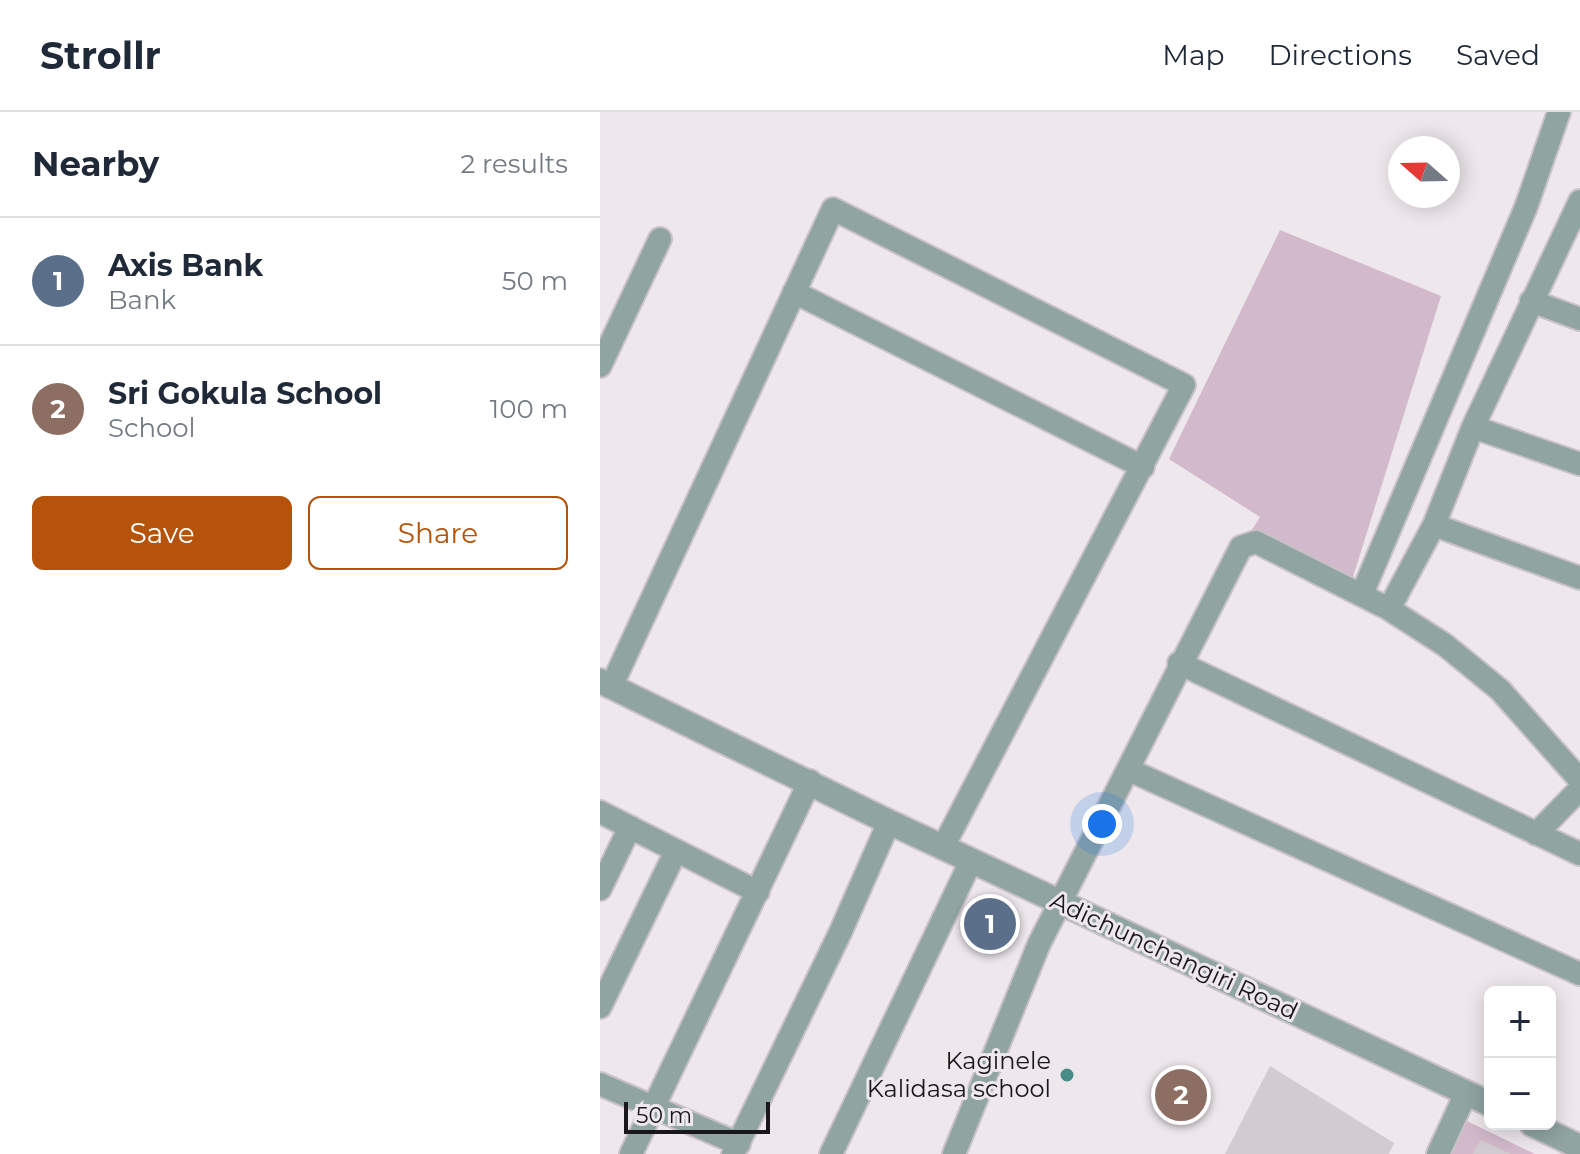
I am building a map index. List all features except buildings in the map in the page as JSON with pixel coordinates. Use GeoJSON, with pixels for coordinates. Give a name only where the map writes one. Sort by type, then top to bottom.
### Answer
{"type":"FeatureCollection","features":[{"type":"Feature","properties":{"kind":"street"},"geometry":{"type":"LineString","coordinates":[[1362,594],[1526,207],[1559,112]]}},
{"type":"Feature","properties":{"kind":"street"},"geometry":{"type":"LineString","coordinates":[[605,684],[833,209],[1184,385],[943,847]]}},
{"type":"Feature","properties":{"kind":"street"},"geometry":{"type":"LineString","coordinates":[[1389,609],[1434,525],[1473,427],[1531,301],[1579,210]]}},
{"type":"Feature","properties":{"kind":"street"},"geometry":{"type":"LineString","coordinates":[[600,366],[660,239]]}},
{"type":"Feature","properties":{"kind":"street"},"geometry":{"type":"LineString","coordinates":[[794,292],[1143,467]]}},
{"type":"Feature","properties":{"kind":"street"},"geometry":{"type":"LineString","coordinates":[[1531,301],[1580,319]]}},
{"type":"Feature","properties":{"kind":"street"},"geometry":{"type":"LineString","coordinates":[[1473,427],[1580,464]]}},
{"type":"Feature","properties":{"kind":"street"},"geometry":{"type":"LineString","coordinates":[[1434,525],[1580,578]]}},
{"type":"Feature","properties":{"kind":"street"},"geometry":{"type":"LineString","coordinates":[[954,1154],[1039,944],[1129,770],[1179,663],[1241,547],[1250,542],[1362,594],[1445,645],[1500,690],[1580,780]]}},
{"type":"Feature","properties":{"kind":"street"},"geometry":{"type":"LineString","coordinates":[[1179,663],[1580,854]]}},
{"type":"Feature","properties":{"kind":"street","name":"Adichunchangiri Road"},"geometry":{"type":"LineString","coordinates":[[605,684],[971,861],[1484,1101]]}},
{"type":"Feature","properties":{"kind":"street"},"geometry":{"type":"LineString","coordinates":[[1129,770],[1580,974]]}},
{"type":"Feature","properties":{"kind":"street"},"geometry":{"type":"LineString","coordinates":[[631,1154],[810,781]]}},
{"type":"Feature","properties":{"kind":"street"},"geometry":{"type":"LineString","coordinates":[[1536,834],[1580,789]]}},
{"type":"Feature","properties":{"kind":"street"},"geometry":{"type":"LineString","coordinates":[[600,812],[758,892]]}},
{"type":"Feature","properties":{"kind":"street"},"geometry":{"type":"LineString","coordinates":[[600,1084],[654,1107],[736,1149],[889,822]]}},
{"type":"Feature","properties":{"kind":"street"},"geometry":{"type":"LineString","coordinates":[[600,889],[630,827]]}},
{"type":"Feature","properties":{"kind":"street"},"geometry":{"type":"LineString","coordinates":[[600,1007],[676,851]]}},
{"type":"Feature","properties":{"kind":"street"},"geometry":{"type":"LineString","coordinates":[[831,1154],[971,861]]}},
{"type":"Feature","properties":{"kind":"street"},"geometry":{"type":"LineString","coordinates":[[1438,1154],[1466,1093]]}},
{"type":"Feature","properties":{"kind":"street"},"geometry":{"type":"LineString","coordinates":[[1545,1130],[1580,1147]]}},
{"type":"Feature","properties":{"kind":"shaded area"},"geometry":{"type":"Polygon","coordinates":[[[1280,230],[1441,296],[1353,577],[1250,533],[1260,517],[1169,459],[1280,230]]]}},
{"type":"Feature","properties":{"kind":"shaded area"},"geometry":{"type":"Polygon","coordinates":[[[1465,1120],[1535,1154],[1450,1154],[1465,1120]]]}},
{"type":"Feature","properties":{"kind":"place","name":"Axis Bank"},"geometry":{"type":"Point","coordinates":[990,924]}},
{"type":"Feature","properties":{"kind":"place","name":"Kaginele Kalidasa school"},"geometry":{"type":"Point","coordinates":[1067,1075]}},
{"type":"Feature","properties":{"kind":"place","name":"Sri Gokula School"},"geometry":{"type":"Point","coordinates":[1181,1095]}}]}
